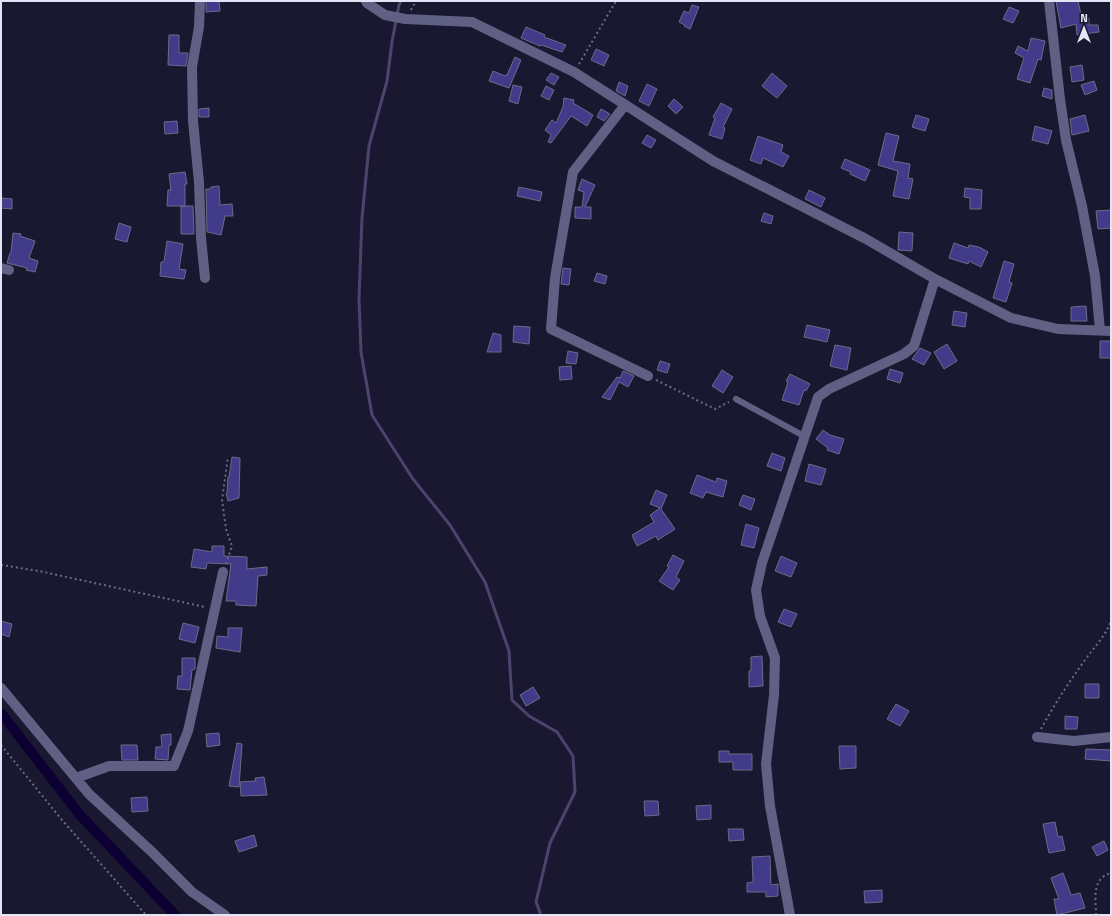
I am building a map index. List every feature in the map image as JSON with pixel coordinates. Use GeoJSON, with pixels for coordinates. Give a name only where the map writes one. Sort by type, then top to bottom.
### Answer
{"type":"FeatureCollection","features":[{"type":"Feature","properties":{"kind":"street"},"geometry":{"type":"LineString","coordinates":[[200,1],[199,27],[192,67],[193,120],[199,182],[201,238],[205,278]]}},
{"type":"Feature","properties":{"kind":"street"},"geometry":{"type":"LineString","coordinates":[[366,1],[385,15],[405,19],[472,22],[574,72],[713,161],[866,239],[935,279],[1011,318],[1058,329],[1111,331]]}},
{"type":"Feature","properties":{"kind":"street"},"geometry":{"type":"LineString","coordinates":[[1049,1],[1066,140],[1082,206],[1095,276],[1100,330]]}},
{"type":"Feature","properties":{"kind":"street"},"geometry":{"type":"LineString","coordinates":[[625,105],[573,172],[555,278],[550,329],[648,376]]}},
{"type":"Feature","properties":{"kind":"street"},"geometry":{"type":"LineString","coordinates":[[790,915],[770,806],[766,764],[774,695],[775,658],[760,616],[756,590],[762,563],[818,397],[829,389],[904,354],[914,346],[935,279]]}},
{"type":"Feature","properties":{"kind":"street"},"geometry":{"type":"LineString","coordinates":[[76,778],[109,766],[174,766],[188,731],[223,572]]}},
{"type":"Feature","properties":{"kind":"street"},"geometry":{"type":"LineString","coordinates":[[1,688],[89,794],[152,852],[192,892],[225,915]]}},
{"type":"Feature","properties":{"kind":"street"},"geometry":{"type":"LineString","coordinates":[[1037,737],[1074,740],[1111,737]]}},
{"type":"Feature","properties":{"kind":"lane"},"geometry":{"type":"LineString","coordinates":[[736,399],[804,436]]}},
{"type":"Feature","properties":{"kind":"path"},"geometry":{"type":"LineString","coordinates":[[574,72],[616,1]]}},
{"type":"Feature","properties":{"kind":"path"},"geometry":{"type":"LineString","coordinates":[[648,376],[715,409],[736,399]]}},
{"type":"Feature","properties":{"kind":"path"},"geometry":{"type":"LineString","coordinates":[[223,572],[232,546],[226,529],[222,500],[228,457]]}},
{"type":"Feature","properties":{"kind":"path"},"geometry":{"type":"LineString","coordinates":[[1,565],[39,571],[214,609]]}},
{"type":"Feature","properties":{"kind":"path"},"geometry":{"type":"LineString","coordinates":[[1037,737],[1057,701],[1085,660],[1106,633],[1111,621]]}},
{"type":"Feature","properties":{"kind":"path"},"geometry":{"type":"LineString","coordinates":[[1,745],[62,820],[146,915]]}},
{"type":"Feature","properties":{"kind":"path"},"geometry":{"type":"LineString","coordinates":[[1096,915],[1095,886],[1104,875],[1111,873]]}},
{"type":"Feature","properties":{"kind":"building"},"geometry":{"type":"Polygon","coordinates":[[[206,1],[219,1],[220,11],[206,12],[206,1]]]}},
{"type":"Feature","properties":{"kind":"building"},"geometry":{"type":"Polygon","coordinates":[[[1056,1],[1078,1],[1082,19],[1089,18],[1089,25],[1098,25],[1099,32],[1077,35],[1076,24],[1061,28],[1056,1]]]}},
{"type":"Feature","properties":{"kind":"building"},"geometry":{"type":"Polygon","coordinates":[[[692,5],[699,7],[690,29],[679,22],[684,11],[689,13],[692,5]]]}},
{"type":"Feature","properties":{"kind":"building"},"geometry":{"type":"Polygon","coordinates":[[[1009,7],[1019,11],[1013,23],[1003,19],[1009,7]]]}},
{"type":"Feature","properties":{"kind":"building"},"geometry":{"type":"Polygon","coordinates":[[[526,27],[545,35],[544,37],[566,45],[562,52],[541,45],[540,46],[521,38],[526,27]]]}},
{"type":"Feature","properties":{"kind":"building"},"geometry":{"type":"Polygon","coordinates":[[[169,35],[179,35],[179,53],[188,53],[186,66],[168,65],[169,35]]]}},
{"type":"Feature","properties":{"kind":"building"},"geometry":{"type":"Polygon","coordinates":[[[1031,38],[1045,41],[1041,60],[1038,59],[1030,83],[1017,79],[1024,58],[1015,53],[1018,46],[1028,51],[1031,38]]]}},
{"type":"Feature","properties":{"kind":"building"},"geometry":{"type":"Polygon","coordinates":[[[596,49],[609,55],[604,66],[591,60],[596,49]]]}},
{"type":"Feature","properties":{"kind":"building"},"geometry":{"type":"Polygon","coordinates":[[[515,57],[521,60],[509,88],[489,81],[493,71],[505,76],[507,75],[515,57]]]}},
{"type":"Feature","properties":{"kind":"building"},"geometry":{"type":"Polygon","coordinates":[[[1082,65],[1084,80],[1072,82],[1070,67],[1082,65]]]}},
{"type":"Feature","properties":{"kind":"building"},"geometry":{"type":"Polygon","coordinates":[[[551,73],[559,77],[554,85],[546,80],[551,73]]]}},
{"type":"Feature","properties":{"kind":"building"},"geometry":{"type":"Polygon","coordinates":[[[772,73],[787,86],[777,98],[762,86],[772,73]]]}},
{"type":"Feature","properties":{"kind":"building"},"geometry":{"type":"Polygon","coordinates":[[[1094,81],[1097,90],[1085,95],[1081,85],[1094,81]]]}},
{"type":"Feature","properties":{"kind":"building"},"geometry":{"type":"Polygon","coordinates":[[[619,82],[628,86],[625,96],[616,91],[619,82]]]}},
{"type":"Feature","properties":{"kind":"building"},"geometry":{"type":"Polygon","coordinates":[[[647,84],[657,89],[649,106],[639,101],[647,84]]]}},
{"type":"Feature","properties":{"kind":"building"},"geometry":{"type":"Polygon","coordinates":[[[513,85],[522,87],[518,104],[509,101],[513,85]]]}},
{"type":"Feature","properties":{"kind":"building"},"geometry":{"type":"Polygon","coordinates":[[[546,86],[554,90],[549,100],[541,96],[546,86]]]}},
{"type":"Feature","properties":{"kind":"building"},"geometry":{"type":"Polygon","coordinates":[[[1044,88],[1052,90],[1052,99],[1042,96],[1044,88]]]}},
{"type":"Feature","properties":{"kind":"building"},"geometry":{"type":"Polygon","coordinates":[[[564,98],[574,100],[573,103],[593,115],[587,126],[571,116],[551,143],[548,142],[551,135],[545,130],[552,120],[556,123],[563,107],[564,98]]]}},
{"type":"Feature","properties":{"kind":"building"},"geometry":{"type":"Polygon","coordinates":[[[674,99],[683,107],[676,114],[668,106],[674,99]]]}},
{"type":"Feature","properties":{"kind":"building"},"geometry":{"type":"Polygon","coordinates":[[[721,103],[732,109],[723,127],[725,128],[722,139],[709,135],[715,118],[713,117],[721,103]]]}},
{"type":"Feature","properties":{"kind":"building"},"geometry":{"type":"Polygon","coordinates":[[[209,108],[209,117],[199,117],[199,109],[209,108]]]}},
{"type":"Feature","properties":{"kind":"building"},"geometry":{"type":"Polygon","coordinates":[[[601,109],[610,114],[604,121],[597,117],[601,109]]]}},
{"type":"Feature","properties":{"kind":"building"},"geometry":{"type":"Polygon","coordinates":[[[916,115],[929,119],[925,131],[912,127],[916,115]]]}},
{"type":"Feature","properties":{"kind":"building"},"geometry":{"type":"Polygon","coordinates":[[[1085,115],[1089,131],[1072,135],[1070,119],[1085,115]]]}},
{"type":"Feature","properties":{"kind":"building"},"geometry":{"type":"Polygon","coordinates":[[[177,121],[178,133],[165,134],[164,122],[177,121]]]}},
{"type":"Feature","properties":{"kind":"building"},"geometry":{"type":"Polygon","coordinates":[[[1035,126],[1052,131],[1048,144],[1032,140],[1035,126]]]}},
{"type":"Feature","properties":{"kind":"building"},"geometry":{"type":"Polygon","coordinates":[[[886,133],[899,136],[893,161],[910,164],[908,178],[913,179],[909,199],[893,196],[898,171],[878,165],[886,133]]]}},
{"type":"Feature","properties":{"kind":"building"},"geometry":{"type":"Polygon","coordinates":[[[647,135],[656,140],[651,148],[642,143],[647,135]]]}},
{"type":"Feature","properties":{"kind":"building"},"geometry":{"type":"Polygon","coordinates":[[[758,136],[783,145],[781,152],[789,156],[783,167],[763,158],[761,164],[750,160],[758,136]]]}},
{"type":"Feature","properties":{"kind":"building"},"geometry":{"type":"Polygon","coordinates":[[[845,159],[870,170],[865,181],[850,174],[851,172],[841,168],[845,159]]]}},
{"type":"Feature","properties":{"kind":"building"},"geometry":{"type":"Polygon","coordinates":[[[185,172],[187,184],[185,184],[185,206],[167,206],[168,190],[171,190],[169,174],[185,172]]]}},
{"type":"Feature","properties":{"kind":"building"},"geometry":{"type":"Polygon","coordinates":[[[582,179],[595,185],[585,207],[591,207],[591,219],[575,218],[575,207],[582,207],[584,192],[578,190],[582,179]]]}},
{"type":"Feature","properties":{"kind":"building"},"geometry":{"type":"Polygon","coordinates":[[[219,186],[220,205],[232,204],[233,216],[225,216],[221,235],[207,232],[206,189],[219,186]]]}},
{"type":"Feature","properties":{"kind":"building"},"geometry":{"type":"Polygon","coordinates":[[[519,187],[542,192],[540,201],[517,196],[519,187]]]}},
{"type":"Feature","properties":{"kind":"building"},"geometry":{"type":"Polygon","coordinates":[[[965,188],[982,190],[981,209],[970,209],[970,198],[964,197],[965,188]]]}},
{"type":"Feature","properties":{"kind":"building"},"geometry":{"type":"Polygon","coordinates":[[[809,190],[825,198],[821,207],[805,199],[809,190]]]}},
{"type":"Feature","properties":{"kind":"building"},"geometry":{"type":"Polygon","coordinates":[[[1,198],[12,199],[12,209],[1,208],[1,198]]]}},
{"type":"Feature","properties":{"kind":"building"},"geometry":{"type":"Polygon","coordinates":[[[181,206],[193,206],[194,234],[181,234],[181,206]]]}},
{"type":"Feature","properties":{"kind":"building"},"geometry":{"type":"Polygon","coordinates":[[[1111,210],[1111,228],[1098,229],[1096,211],[1111,210]]]}},
{"type":"Feature","properties":{"kind":"building"},"geometry":{"type":"Polygon","coordinates":[[[764,213],[773,216],[771,224],[761,221],[764,213]]]}},
{"type":"Feature","properties":{"kind":"building"},"geometry":{"type":"Polygon","coordinates":[[[119,223],[131,227],[127,242],[115,239],[119,223]]]}},
{"type":"Feature","properties":{"kind":"building"},"geometry":{"type":"Polygon","coordinates":[[[899,232],[913,233],[912,251],[898,250],[899,232]]]}},
{"type":"Feature","properties":{"kind":"building"},"geometry":{"type":"Polygon","coordinates":[[[13,233],[21,234],[20,236],[35,241],[29,258],[38,261],[35,272],[26,270],[27,268],[7,263],[11,253],[13,233]]]}},
{"type":"Feature","properties":{"kind":"building"},"geometry":{"type":"Polygon","coordinates":[[[167,241],[183,244],[179,269],[186,270],[184,279],[160,276],[161,262],[164,262],[167,241]]]}},
{"type":"Feature","properties":{"kind":"building"},"geometry":{"type":"Polygon","coordinates":[[[954,243],[968,248],[969,245],[979,247],[988,252],[981,267],[969,261],[968,264],[949,258],[954,243]]]}},
{"type":"Feature","properties":{"kind":"building"},"geometry":{"type":"Polygon","coordinates":[[[1004,261],[1014,264],[1009,282],[1012,283],[1006,302],[993,298],[1004,261]]]}},
{"type":"Feature","properties":{"kind":"building"},"geometry":{"type":"Polygon","coordinates":[[[563,268],[571,269],[569,285],[561,284],[563,268]]]}},
{"type":"Feature","properties":{"kind":"building"},"geometry":{"type":"Polygon","coordinates":[[[597,273],[607,276],[605,284],[594,281],[597,273]]]}},
{"type":"Feature","properties":{"kind":"building"},"geometry":{"type":"Polygon","coordinates":[[[1086,306],[1087,321],[1071,321],[1071,307],[1086,306]]]}},
{"type":"Feature","properties":{"kind":"building"},"geometry":{"type":"Polygon","coordinates":[[[954,311],[967,313],[965,327],[952,325],[954,311]]]}},
{"type":"Feature","properties":{"kind":"building"},"geometry":{"type":"Polygon","coordinates":[[[807,325],[830,330],[827,342],[804,337],[807,325]]]}},
{"type":"Feature","properties":{"kind":"building"},"geometry":{"type":"Polygon","coordinates":[[[514,326],[530,327],[529,344],[513,342],[514,326]]]}},
{"type":"Feature","properties":{"kind":"building"},"geometry":{"type":"Polygon","coordinates":[[[493,333],[501,335],[501,352],[487,352],[493,333]]]}},
{"type":"Feature","properties":{"kind":"building"},"geometry":{"type":"Polygon","coordinates":[[[1100,341],[1111,341],[1111,358],[1100,358],[1100,341]]]}},
{"type":"Feature","properties":{"kind":"building"},"geometry":{"type":"Polygon","coordinates":[[[947,344],[957,361],[944,369],[934,352],[947,344]]]}},
{"type":"Feature","properties":{"kind":"building"},"geometry":{"type":"Polygon","coordinates":[[[835,345],[851,348],[847,370],[830,366],[835,345]]]}},
{"type":"Feature","properties":{"kind":"building"},"geometry":{"type":"Polygon","coordinates":[[[920,348],[931,353],[924,365],[912,359],[920,348]]]}},
{"type":"Feature","properties":{"kind":"building"},"geometry":{"type":"Polygon","coordinates":[[[568,351],[578,353],[576,364],[566,363],[568,351]]]}},
{"type":"Feature","properties":{"kind":"building"},"geometry":{"type":"Polygon","coordinates":[[[660,361],[670,364],[667,373],[657,370],[660,361]]]}},
{"type":"Feature","properties":{"kind":"building"},"geometry":{"type":"Polygon","coordinates":[[[571,366],[572,379],[560,380],[559,367],[571,366]]]}},
{"type":"Feature","properties":{"kind":"building"},"geometry":{"type":"Polygon","coordinates":[[[890,369],[903,373],[900,383],[887,379],[890,369]]]}},
{"type":"Feature","properties":{"kind":"building"},"geometry":{"type":"Polygon","coordinates":[[[722,370],[733,377],[723,393],[712,386],[722,370]]]}},
{"type":"Feature","properties":{"kind":"building"},"geometry":{"type":"Polygon","coordinates":[[[623,371],[634,376],[628,387],[619,382],[610,400],[602,397],[617,377],[620,378],[623,371]]]}},
{"type":"Feature","properties":{"kind":"building"},"geometry":{"type":"Polygon","coordinates":[[[790,374],[810,384],[806,391],[804,390],[799,405],[782,400],[788,382],[786,381],[790,374]]]}},
{"type":"Feature","properties":{"kind":"building"},"geometry":{"type":"Polygon","coordinates":[[[823,430],[830,435],[844,439],[839,454],[827,450],[828,448],[816,439],[823,430]]]}},
{"type":"Feature","properties":{"kind":"building"},"geometry":{"type":"Polygon","coordinates":[[[772,453],[785,458],[781,471],[767,466],[772,453]]]}},
{"type":"Feature","properties":{"kind":"building"},"geometry":{"type":"Polygon","coordinates":[[[232,457],[240,458],[239,498],[228,501],[226,493],[232,457]]]}},
{"type":"Feature","properties":{"kind":"building"},"geometry":{"type":"Polygon","coordinates":[[[809,464],[826,469],[821,485],[805,481],[809,464]]]}},
{"type":"Feature","properties":{"kind":"building"},"geometry":{"type":"Polygon","coordinates":[[[697,475],[716,482],[717,478],[727,481],[723,497],[706,492],[703,498],[690,493],[697,475]]]}},
{"type":"Feature","properties":{"kind":"building"},"geometry":{"type":"Polygon","coordinates":[[[656,490],[667,495],[661,509],[675,529],[658,540],[656,536],[637,546],[632,535],[654,522],[650,515],[660,508],[650,504],[656,490]]]}},
{"type":"Feature","properties":{"kind":"building"},"geometry":{"type":"Polygon","coordinates":[[[743,495],[755,499],[751,510],[739,505],[743,495]]]}},
{"type":"Feature","properties":{"kind":"building"},"geometry":{"type":"Polygon","coordinates":[[[746,524],[759,528],[754,548],[741,545],[746,524]]]}},
{"type":"Feature","properties":{"kind":"building"},"geometry":{"type":"Polygon","coordinates":[[[212,546],[224,546],[224,556],[247,557],[247,569],[267,567],[267,575],[258,576],[256,606],[236,605],[236,601],[226,601],[231,564],[207,563],[206,569],[191,567],[194,549],[212,552],[212,546]]]}},
{"type":"Feature","properties":{"kind":"building"},"geometry":{"type":"Polygon","coordinates":[[[673,555],[684,561],[676,577],[680,580],[673,590],[659,581],[669,567],[667,566],[673,555]]]}},
{"type":"Feature","properties":{"kind":"building"},"geometry":{"type":"Polygon","coordinates":[[[781,556],[797,563],[791,577],[775,571],[781,556]]]}},
{"type":"Feature","properties":{"kind":"building"},"geometry":{"type":"Polygon","coordinates":[[[784,609],[797,614],[791,627],[778,622],[784,609]]]}},
{"type":"Feature","properties":{"kind":"building"},"geometry":{"type":"Polygon","coordinates":[[[1,621],[12,624],[9,637],[1,634],[1,621]]]}},
{"type":"Feature","properties":{"kind":"building"},"geometry":{"type":"Polygon","coordinates":[[[183,623],[199,627],[195,643],[179,639],[183,623]]]}},
{"type":"Feature","properties":{"kind":"building"},"geometry":{"type":"Polygon","coordinates":[[[228,628],[242,628],[240,652],[216,648],[217,636],[228,637],[228,628]]]}},
{"type":"Feature","properties":{"kind":"building"},"geometry":{"type":"Polygon","coordinates":[[[762,656],[763,686],[749,687],[751,657],[762,656]]]}},
{"type":"Feature","properties":{"kind":"building"},"geometry":{"type":"Polygon","coordinates":[[[182,658],[195,658],[195,669],[192,670],[190,690],[177,689],[178,676],[182,676],[182,658]]]}},
{"type":"Feature","properties":{"kind":"building"},"geometry":{"type":"Polygon","coordinates":[[[1085,684],[1099,684],[1099,698],[1085,698],[1085,684]]]}},
{"type":"Feature","properties":{"kind":"building"},"geometry":{"type":"Polygon","coordinates":[[[533,687],[540,698],[526,706],[520,695],[533,687]]]}},
{"type":"Feature","properties":{"kind":"building"},"geometry":{"type":"Polygon","coordinates":[[[896,704],[909,711],[900,726],[887,719],[896,704]]]}},
{"type":"Feature","properties":{"kind":"building"},"geometry":{"type":"Polygon","coordinates":[[[1065,716],[1078,717],[1077,729],[1065,729],[1065,716]]]}},
{"type":"Feature","properties":{"kind":"building"},"geometry":{"type":"Polygon","coordinates":[[[219,733],[220,745],[207,747],[206,734],[219,733]]]}},
{"type":"Feature","properties":{"kind":"building"},"geometry":{"type":"Polygon","coordinates":[[[171,734],[171,745],[169,745],[168,760],[155,759],[156,747],[162,747],[161,735],[171,734]]]}},
{"type":"Feature","properties":{"kind":"building"},"geometry":{"type":"Polygon","coordinates":[[[237,743],[242,744],[239,787],[229,786],[237,743]]]}},
{"type":"Feature","properties":{"kind":"building"},"geometry":{"type":"Polygon","coordinates":[[[121,745],[137,745],[138,760],[122,760],[121,745]]]}},
{"type":"Feature","properties":{"kind":"building"},"geometry":{"type":"Polygon","coordinates":[[[839,746],[856,746],[856,768],[840,769],[839,746]]]}},
{"type":"Feature","properties":{"kind":"building"},"geometry":{"type":"Polygon","coordinates":[[[1086,749],[1111,750],[1111,761],[1085,759],[1086,749]]]}},
{"type":"Feature","properties":{"kind":"building"},"geometry":{"type":"Polygon","coordinates":[[[719,751],[729,751],[729,754],[752,754],[752,770],[733,770],[733,762],[719,762],[719,751]]]}},
{"type":"Feature","properties":{"kind":"building"},"geometry":{"type":"Polygon","coordinates":[[[264,777],[267,795],[241,796],[240,782],[256,781],[255,778],[264,777]]]}},
{"type":"Feature","properties":{"kind":"building"},"geometry":{"type":"Polygon","coordinates":[[[147,797],[148,811],[132,812],[131,798],[147,797]]]}},
{"type":"Feature","properties":{"kind":"building"},"geometry":{"type":"Polygon","coordinates":[[[644,801],[658,801],[659,815],[645,816],[644,801]]]}},
{"type":"Feature","properties":{"kind":"building"},"geometry":{"type":"Polygon","coordinates":[[[711,805],[711,819],[697,820],[696,806],[711,805]]]}},
{"type":"Feature","properties":{"kind":"building"},"geometry":{"type":"Polygon","coordinates":[[[1055,822],[1058,837],[1062,836],[1065,850],[1049,853],[1043,824],[1055,822]]]}},
{"type":"Feature","properties":{"kind":"building"},"geometry":{"type":"Polygon","coordinates":[[[728,829],[743,829],[744,840],[729,841],[728,829]]]}},
{"type":"Feature","properties":{"kind":"building"},"geometry":{"type":"Polygon","coordinates":[[[254,835],[257,846],[239,852],[235,841],[254,835]]]}},
{"type":"Feature","properties":{"kind":"building"},"geometry":{"type":"Polygon","coordinates":[[[1104,841],[1108,850],[1097,856],[1092,847],[1104,841]]]}},
{"type":"Feature","properties":{"kind":"building"},"geometry":{"type":"Polygon","coordinates":[[[770,856],[771,885],[778,884],[778,896],[766,897],[766,892],[747,892],[747,883],[753,882],[752,857],[770,856]]]}},
{"type":"Feature","properties":{"kind":"building"},"geometry":{"type":"Polygon","coordinates":[[[1063,873],[1071,895],[1080,893],[1085,908],[1057,915],[1054,899],[1059,899],[1051,878],[1063,873]]]}},
{"type":"Feature","properties":{"kind":"building"},"geometry":{"type":"Polygon","coordinates":[[[882,890],[882,902],[865,903],[864,891],[882,890]]]}},
{"type":"Feature","properties":{"kind":"waterway"},"geometry":{"type":"LineString","coordinates":[[401,1],[392,42],[387,81],[369,146],[362,218],[359,299],[361,352],[372,415],[413,479],[450,525],[485,582],[509,651],[512,700],[529,716],[557,732],[573,756],[575,792],[550,843],[536,902],[541,915]]}},
{"type":"Feature","properties":{"kind":"waterway"},"geometry":{"type":"LineString","coordinates":[[1,713],[80,815],[175,915]]}}]}
